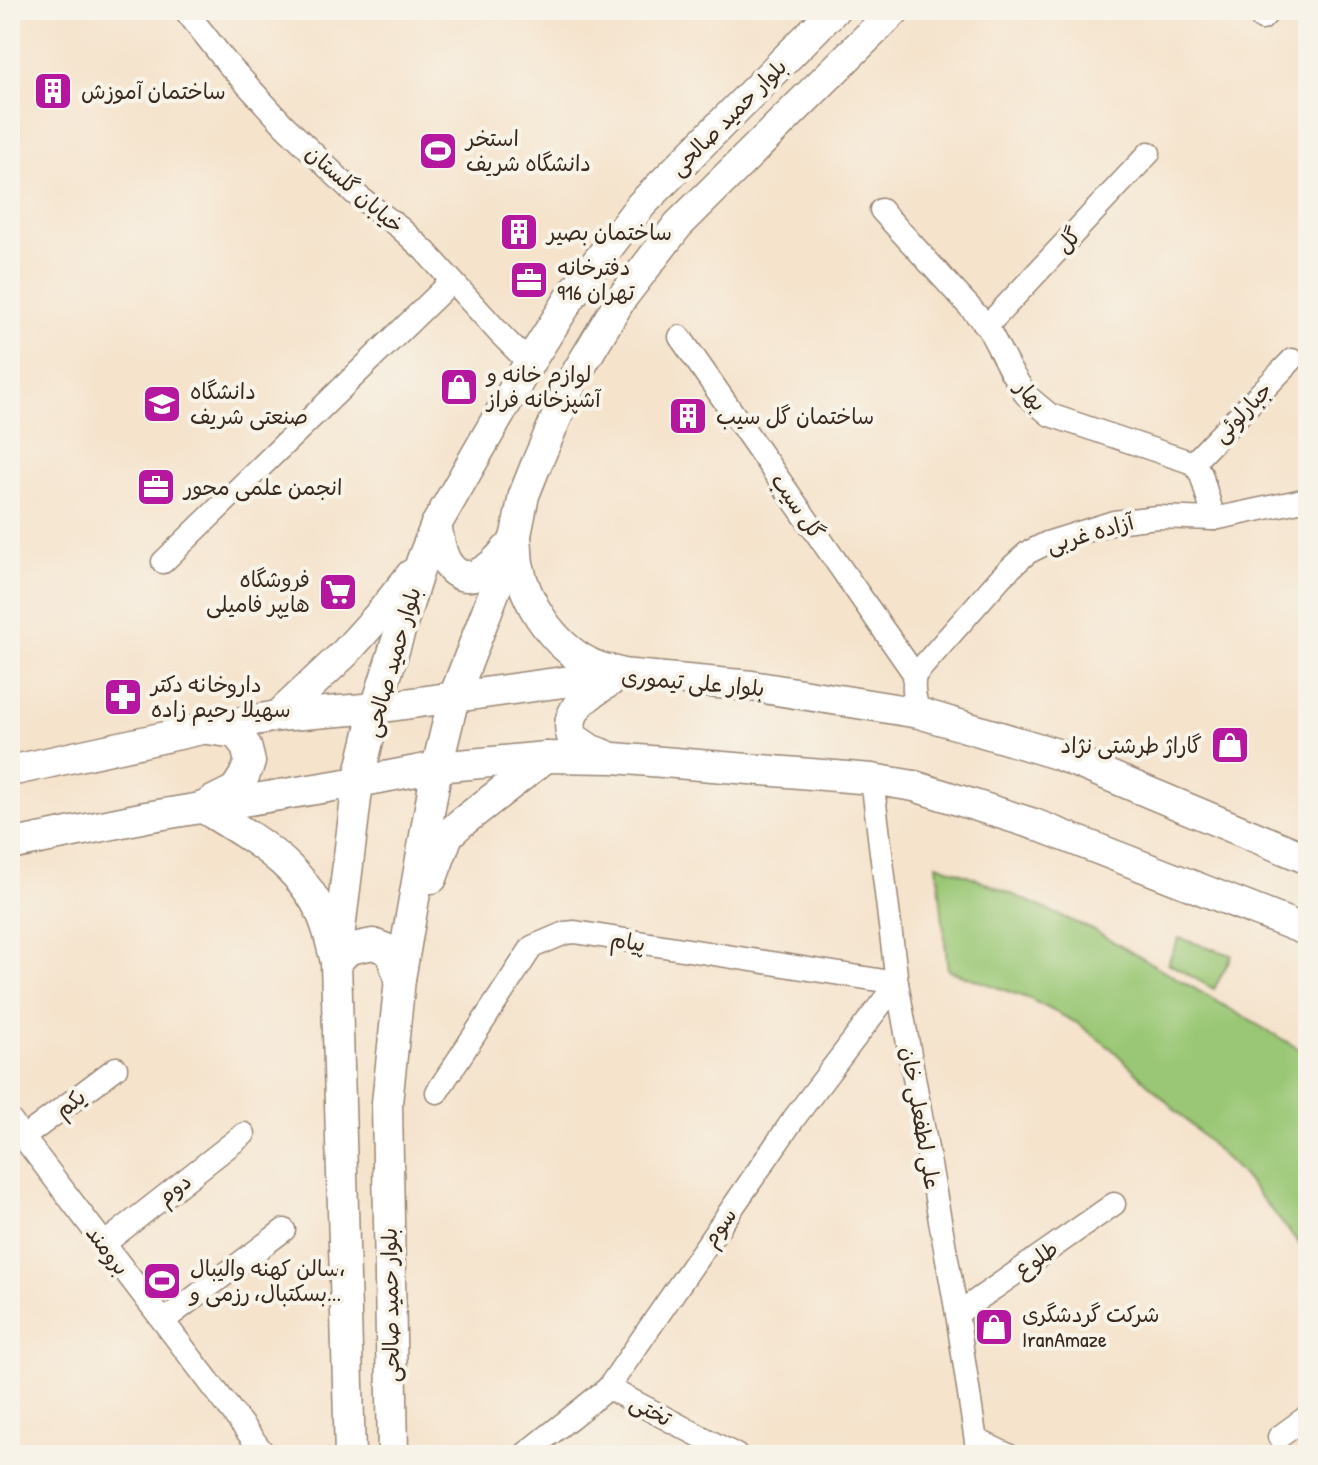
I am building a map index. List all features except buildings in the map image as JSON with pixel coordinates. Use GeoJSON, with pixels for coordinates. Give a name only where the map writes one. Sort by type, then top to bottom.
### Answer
{"type":"FeatureCollection","features":[{"type":"Feature","properties":{"kind":"main road","name":"بلوار حمید صالحی"},"geometry":{"type":"LineString","coordinates":[[350,1455],[336,962],[358,782],[376,708],[422,560],[436,525],[529,363],[576,289],[641,205],[834,10]]}},
{"type":"Feature","properties":{"kind":"main road","name":"بلوار حمید صالحی"},"geometry":{"type":"LineString","coordinates":[[393,1455],[387,1103],[400,979],[437,767],[454,697],[516,535],[524,495],[573,379],[621,299],[678,225],[895,10]]}},
{"type":"Feature","properties":{"kind":"main road"},"geometry":{"type":"LineString","coordinates":[[436,525],[447,564],[456,573],[466,576],[487,570],[516,535]]}},
{"type":"Feature","properties":{"kind":"main road"},"geometry":{"type":"LineString","coordinates":[[516,535],[519,566],[528,595],[544,622],[564,645],[589,664],[621,674]]}},
{"type":"Feature","properties":{"kind":"main road"},"geometry":{"type":"LineString","coordinates":[[278,716],[345,653],[422,560]]}},
{"type":"Feature","properties":{"kind":"main road"},"geometry":{"type":"LineString","coordinates":[[614,758],[591,750],[572,737],[570,721],[577,705],[621,674]]}},
{"type":"Feature","properties":{"kind":"main road","name":"بلوار علی تیموری"},"geometry":{"type":"LineString","coordinates":[[10,771],[202,729],[278,716],[376,708],[621,674],[752,686],[919,713],[1057,754],[1308,859]]}},
{"type":"Feature","properties":{"kind":"main road"},"geometry":{"type":"LineString","coordinates":[[202,729],[236,733],[246,746],[250,762],[235,790],[202,807]]}},
{"type":"Feature","properties":{"kind":"main road"},"geometry":{"type":"LineString","coordinates":[[400,979],[448,835],[546,757]]}},
{"type":"Feature","properties":{"kind":"main road"},"geometry":{"type":"LineString","coordinates":[[10,845],[202,807],[437,767],[546,757],[614,758],[872,779],[914,786],[1034,824],[1308,931]]}},
{"type":"Feature","properties":{"kind":"main road"},"geometry":{"type":"LineString","coordinates":[[202,807],[267,848],[304,882],[326,925],[336,962],[349,949],[373,944],[391,954],[400,979]]}},
{"type":"Feature","properties":{"kind":"street","name":"خیابان گلستان"},"geometry":{"type":"LineString","coordinates":[[185,10],[226,62],[284,125],[354,193],[425,251],[529,363]]}},
{"type":"Feature","properties":{"kind":"street","name":"گل"},"geometry":{"type":"LineString","coordinates":[[987,326],[1149,153]]}},
{"type":"Feature","properties":{"kind":"street","name":"بهار"},"geometry":{"type":"LineString","coordinates":[[881,210],[987,326],[1026,395],[1050,415],[1193,463]]}},
{"type":"Feature","properties":{"kind":"street"},"geometry":{"type":"LineString","coordinates":[[163,562],[451,282]]}},
{"type":"Feature","properties":{"kind":"street","name":"گل سیب"},"geometry":{"type":"LineString","coordinates":[[680,337],[915,675]]}},
{"type":"Feature","properties":{"kind":"street","name":"جبارلوئی"},"geometry":{"type":"LineString","coordinates":[[1193,463],[1292,360]]}},
{"type":"Feature","properties":{"kind":"street"},"geometry":{"type":"LineString","coordinates":[[1193,463],[1201,474],[1214,519]]}},
{"type":"Feature","properties":{"kind":"street","name":"آزاده غربی"},"geometry":{"type":"LineString","coordinates":[[915,675],[1002,576],[1027,553],[1047,543],[1114,522],[1157,517],[1214,519],[1308,499]]}},
{"type":"Feature","properties":{"kind":"street"},"geometry":{"type":"LineString","coordinates":[[915,675],[913,686],[919,713]]}},
{"type":"Feature","properties":{"kind":"street","name":"علی لطفعلی خان"},"geometry":{"type":"LineString","coordinates":[[872,779],[897,983],[978,1448]]}},
{"type":"Feature","properties":{"kind":"street","name":"پیام"},"geometry":{"type":"LineString","coordinates":[[437,1092],[532,947],[565,933],[575,932],[897,983]]}},
{"type":"Feature","properties":{"kind":"street","name":"سوم"},"geometry":{"type":"LineString","coordinates":[[524,1455],[608,1388],[795,1117],[897,983]]}},
{"type":"Feature","properties":{"kind":"street","name":"یکم"},"geometry":{"type":"LineString","coordinates":[[16,1129],[116,1068]]}},
{"type":"Feature","properties":{"kind":"street","name":"برومند"},"geometry":{"type":"LineString","coordinates":[[16,1129],[265,1455]]}},
{"type":"Feature","properties":{"kind":"street","name":"دوم"},"geometry":{"type":"LineString","coordinates":[[104,1244],[244,1134]]}},
{"type":"Feature","properties":{"kind":"street","name":"طلوع"},"geometry":{"type":"LineString","coordinates":[[957,1314],[1114,1204]]}},
{"type":"Feature","properties":{"kind":"street"},"geometry":{"type":"LineString","coordinates":[[163,1321],[284,1230]]}},
{"type":"Feature","properties":{"kind":"street","name":"تختی"},"geometry":{"type":"LineString","coordinates":[[608,1388],[736,1455]]}},
{"type":"Feature","properties":{"kind":"street"},"geometry":{"type":"LineString","coordinates":[[1279,1437],[1308,1416]]}},
{"type":"Feature","properties":{"kind":"street"},"geometry":{"type":"LineString","coordinates":[[978,1448],[1008,1455]]}},
{"type":"Feature","properties":{"kind":"green space"},"geometry":{"type":"Polygon","coordinates":[[[937,864],[1093,930],[1308,1054],[1308,1254],[1238,1170],[1113,1050],[1077,1023],[1030,999],[948,970],[937,864]]]}},
{"type":"Feature","properties":{"kind":"green space"},"geometry":{"type":"Polygon","coordinates":[[[1179,938],[1232,955],[1214,989],[1168,963],[1179,938]]]}},
{"type":"Feature","properties":{"kind":"place","name":"ساختمان آموزش"},"geometry":{"type":"Point","coordinates":[53,91]}},
{"type":"Feature","properties":{"kind":"place","name":"استخر دانشگاه شریف"},"geometry":{"type":"Point","coordinates":[438,151]}},
{"type":"Feature","properties":{"kind":"place","name":"ساختمان بصیر"},"geometry":{"type":"Point","coordinates":[519,232]}},
{"type":"Feature","properties":{"kind":"place","name":"دفترخانه 916 تهران"},"geometry":{"type":"Point","coordinates":[529,280]}},
{"type":"Feature","properties":{"kind":"place","name":"لوازم خانه و آشپزخانه فراز"},"geometry":{"type":"Point","coordinates":[459,387]}},
{"type":"Feature","properties":{"kind":"place","name":"دانشگاه صنعتی شریف"},"geometry":{"type":"Point","coordinates":[162,404]}},
{"type":"Feature","properties":{"kind":"place","name":"ساختمان گل سیب"},"geometry":{"type":"Point","coordinates":[688,416]}},
{"type":"Feature","properties":{"kind":"place","name":"انجمن علمی محور"},"geometry":{"type":"Point","coordinates":[156,487]}},
{"type":"Feature","properties":{"kind":"place","name":"فروشگاه هایپر فامیلی"},"geometry":{"type":"Point","coordinates":[338,592]}},
{"type":"Feature","properties":{"kind":"place","name":"داروخانه دکتر سهیلا رحیم زاده"},"geometry":{"type":"Point","coordinates":[123,697]}},
{"type":"Feature","properties":{"kind":"place","name":"گاراژ طرشتی نژاد"},"geometry":{"type":"Point","coordinates":[1230,745]}},
{"type":"Feature","properties":{"kind":"place","name":"سالن کهنه والیبال، بسکتبال، رزمی و..."},"geometry":{"type":"Point","coordinates":[162,1281]}},
{"type":"Feature","properties":{"kind":"place","name":"شرکت گردشگری IranAmaze"},"geometry":{"type":"Point","coordinates":[994,1327]}}]}
